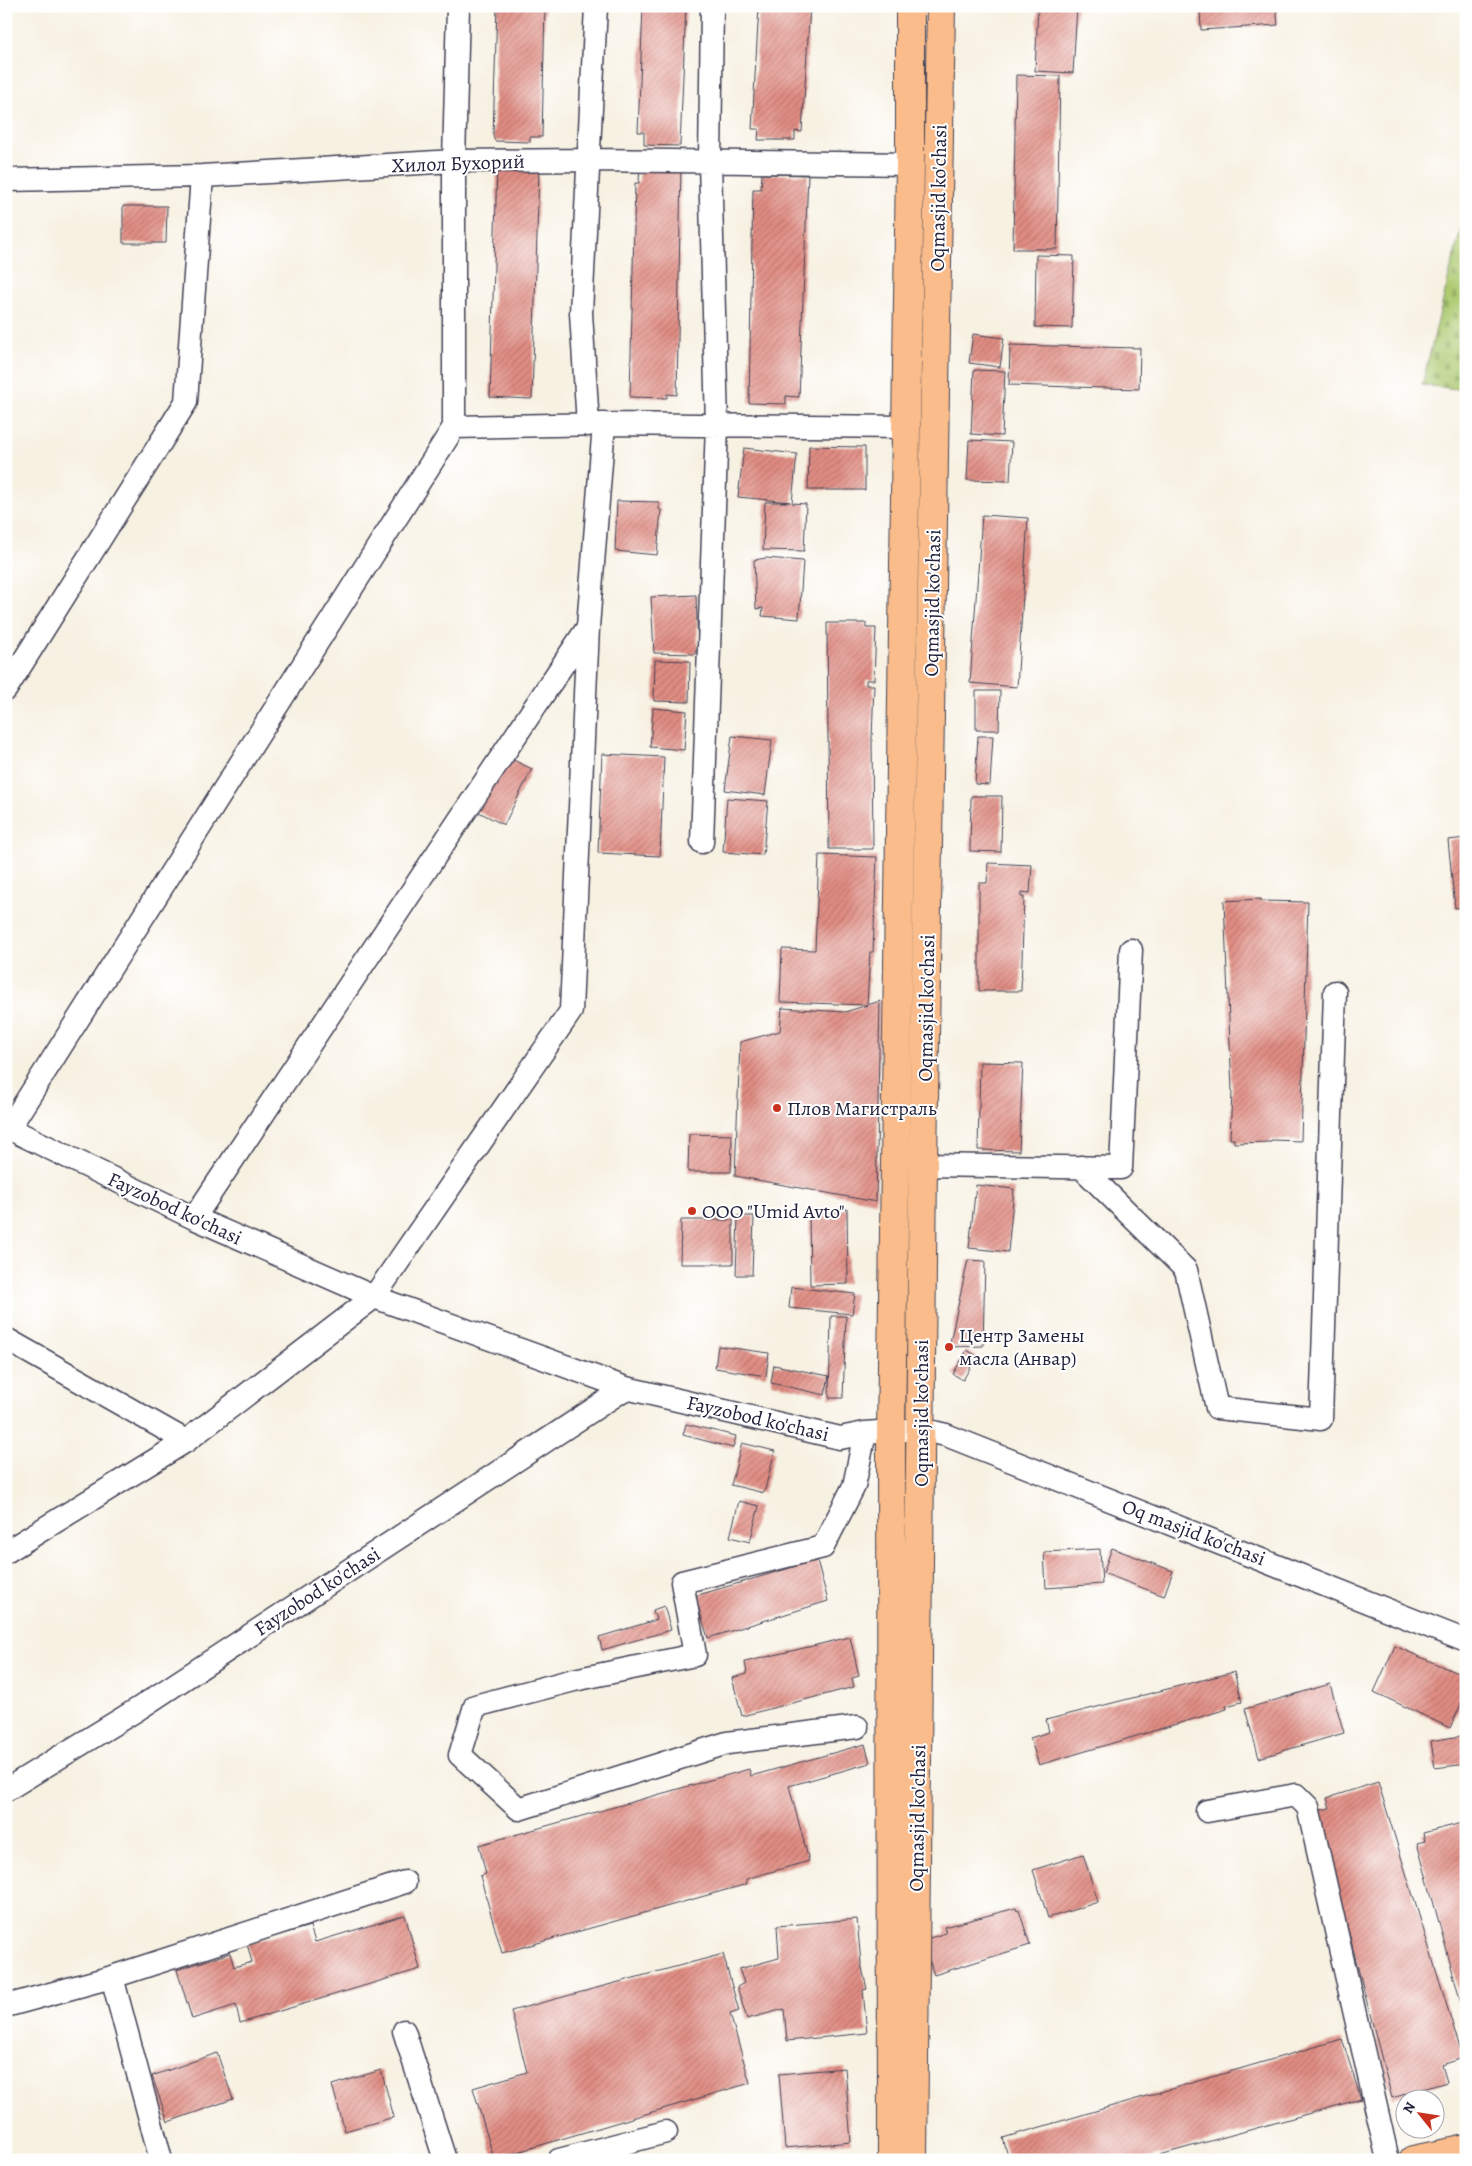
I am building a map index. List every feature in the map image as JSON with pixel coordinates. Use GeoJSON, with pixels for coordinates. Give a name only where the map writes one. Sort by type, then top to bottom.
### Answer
{"type":"FeatureCollection","features":[{"type":"Feature","properties":{"kind":"main road","name":"Oqmasjid ko'chasi"},"geometry":{"type":"LineString","coordinates":[[892,2160],[878,1432],[906,427],[910,164],[910,6]]}},
{"type":"Feature","properties":{"kind":"main road","name":"Oqmasjid ko'chasi"},"geometry":{"type":"LineString","coordinates":[[913,2160],[923,1165],[941,6]]}},
{"type":"Feature","properties":{"kind":"main road"},"geometry":{"type":"LineString","coordinates":[[1412,2160],[1466,2149]]}},
{"type":"Feature","properties":{"kind":"street"},"geometry":{"type":"LineString","coordinates":[[7,1121],[454,428],[454,161],[458,6]]}},
{"type":"Feature","properties":{"kind":"street"},"geometry":{"type":"LineString","coordinates":[[8,1550],[186,1441],[374,1297],[571,1011],[596,424],[581,313],[596,6]]}},
{"type":"Feature","properties":{"kind":"street"},"geometry":{"type":"LineString","coordinates":[[702,842],[717,425],[710,162],[712,6]]}},
{"type":"Feature","properties":{"kind":"street","name":"Хилол Бухорий"},"geometry":{"type":"LineString","coordinates":[[6,180],[202,176],[454,161],[589,160],[910,164]]}},
{"type":"Feature","properties":{"kind":"street"},"geometry":{"type":"LineString","coordinates":[[6,689],[186,402],[202,176]]}},
{"type":"Feature","properties":{"kind":"street"},"geometry":{"type":"LineString","coordinates":[[454,428],[596,424],[906,427]]}},
{"type":"Feature","properties":{"kind":"street"},"geometry":{"type":"LineString","coordinates":[[194,1218],[588,627]]}},
{"type":"Feature","properties":{"kind":"street"},"geometry":{"type":"LineString","coordinates":[[923,1165],[1121,1168],[1131,950]]}},
{"type":"Feature","properties":{"kind":"street"},"geometry":{"type":"LineString","coordinates":[[1081,1167],[1186,1270],[1217,1408],[1321,1419],[1335,992]]}},
{"type":"Feature","properties":{"kind":"street","name":"Fayzobod ko'chasi"},"geometry":{"type":"LineString","coordinates":[[7,1121],[194,1218],[374,1297],[626,1388],[840,1438],[878,1432],[920,1429]]}},
{"type":"Feature","properties":{"kind":"street"},"geometry":{"type":"LineString","coordinates":[[6,1339],[186,1441]]}},
{"type":"Feature","properties":{"kind":"street","name":"Fayzobod ko'chasi"},"geometry":{"type":"LineString","coordinates":[[6,1790],[138,1709],[626,1388]]}},
{"type":"Feature","properties":{"kind":"street","name":"Oq masjid ko'chasi"},"geometry":{"type":"LineString","coordinates":[[920,1429],[946,1435],[1466,1642]]}},
{"type":"Feature","properties":{"kind":"street"},"geometry":{"type":"LineString","coordinates":[[857,1727],[727,1743],[519,1809],[460,1755],[475,1706],[574,1680],[696,1655],[682,1582],[823,1547],[854,1486],[878,1432]]}},
{"type":"Feature","properties":{"kind":"street"},"geometry":{"type":"LineString","coordinates":[[1207,1811],[1296,1795],[1308,1807],[1388,2160]]}},
{"type":"Feature","properties":{"kind":"street"},"geometry":{"type":"LineString","coordinates":[[6,2006],[112,1977],[404,1882]]}},
{"type":"Feature","properties":{"kind":"street"},"geometry":{"type":"LineString","coordinates":[[112,1977],[162,2160]]}},
{"type":"Feature","properties":{"kind":"street"},"geometry":{"type":"LineString","coordinates":[[404,2031],[445,2160]]}},
{"type":"Feature","properties":{"kind":"street"},"geometry":{"type":"LineString","coordinates":[[559,2160],[666,2132]]}},
{"type":"Feature","properties":{"kind":"green space"},"geometry":{"type":"Polygon","coordinates":[[[1466,207],[1466,390],[1422,385],[1465,212],[1466,207]]]}},
{"type":"Feature","properties":{"kind":"building"},"geometry":{"type":"Polygon","coordinates":[[[497,6],[545,6],[542,137],[530,137],[530,142],[495,141],[493,136],[497,6]]]}},
{"type":"Feature","properties":{"kind":"building"},"geometry":{"type":"Polygon","coordinates":[[[643,6],[686,6],[680,146],[644,145],[644,132],[638,132],[643,6]]]}},
{"type":"Feature","properties":{"kind":"building"},"geometry":{"type":"Polygon","coordinates":[[[759,6],[810,6],[802,132],[795,131],[795,140],[758,140],[759,129],[752,129],[759,6]]]}},
{"type":"Feature","properties":{"kind":"building"},"geometry":{"type":"Polygon","coordinates":[[[1038,6],[1077,6],[1073,73],[1035,71],[1038,6]]]}},
{"type":"Feature","properties":{"kind":"building"},"geometry":{"type":"Polygon","coordinates":[[[1235,6],[1276,6],[1278,25],[1201,30],[1200,9],[1235,6]]]}},
{"type":"Feature","properties":{"kind":"building"},"geometry":{"type":"Polygon","coordinates":[[[1016,75],[1060,76],[1057,249],[1013,249],[1016,75]]]}},
{"type":"Feature","properties":{"kind":"building"},"geometry":{"type":"Polygon","coordinates":[[[640,164],[681,164],[677,395],[667,394],[667,398],[630,397],[635,183],[639,183],[640,164]]]}},
{"type":"Feature","properties":{"kind":"building"},"geometry":{"type":"Polygon","coordinates":[[[497,167],[539,168],[532,398],[530,399],[490,397],[497,167]]]}},
{"type":"Feature","properties":{"kind":"building"},"geometry":{"type":"Polygon","coordinates":[[[762,174],[808,175],[799,397],[786,396],[786,404],[749,403],[753,189],[761,189],[762,174]]]}},
{"type":"Feature","properties":{"kind":"building"},"geometry":{"type":"Polygon","coordinates":[[[123,206],[167,206],[166,243],[123,243],[123,206]]]}},
{"type":"Feature","properties":{"kind":"building"},"geometry":{"type":"Polygon","coordinates":[[[1036,255],[1074,256],[1072,328],[1035,327],[1036,255]]]}},
{"type":"Feature","properties":{"kind":"building"},"geometry":{"type":"Polygon","coordinates":[[[973,334],[1004,338],[1000,367],[969,363],[973,334]]]}},
{"type":"Feature","properties":{"kind":"building"},"geometry":{"type":"Polygon","coordinates":[[[1010,345],[1140,348],[1139,389],[1009,385],[1010,345]]]}},
{"type":"Feature","properties":{"kind":"building"},"geometry":{"type":"Polygon","coordinates":[[[974,370],[1005,371],[1002,436],[971,434],[974,370]]]}},
{"type":"Feature","properties":{"kind":"building"},"geometry":{"type":"Polygon","coordinates":[[[969,440],[1012,442],[1010,481],[967,480],[969,440]]]}},
{"type":"Feature","properties":{"kind":"building"},"geometry":{"type":"Polygon","coordinates":[[[809,446],[865,447],[865,490],[808,490],[809,446]]]}},
{"type":"Feature","properties":{"kind":"building"},"geometry":{"type":"Polygon","coordinates":[[[744,448],[797,454],[792,503],[806,504],[804,551],[763,550],[765,502],[790,502],[738,497],[744,448]]]}},
{"type":"Feature","properties":{"kind":"building"},"geometry":{"type":"Polygon","coordinates":[[[617,501],[659,502],[659,509],[661,510],[657,555],[615,551],[617,501]]]}},
{"type":"Feature","properties":{"kind":"building"},"geometry":{"type":"Polygon","coordinates":[[[982,515],[1028,518],[1017,687],[970,683],[982,515]]]}},
{"type":"Feature","properties":{"kind":"building"},"geometry":{"type":"Polygon","coordinates":[[[766,558],[803,561],[799,619],[762,616],[763,608],[756,609],[754,560],[766,558]]]}},
{"type":"Feature","properties":{"kind":"building"},"geometry":{"type":"Polygon","coordinates":[[[696,595],[698,651],[695,651],[695,654],[654,653],[651,597],[696,595]]]}},
{"type":"Feature","properties":{"kind":"building"},"geometry":{"type":"Polygon","coordinates":[[[827,623],[866,623],[866,628],[876,628],[874,680],[866,680],[866,685],[874,685],[872,738],[873,849],[829,849],[827,623]]]}},
{"type":"Feature","properties":{"kind":"building"},"geometry":{"type":"Polygon","coordinates":[[[655,660],[690,661],[689,702],[654,701],[655,660]]]}},
{"type":"Feature","properties":{"kind":"building"},"geometry":{"type":"Polygon","coordinates":[[[976,691],[1000,691],[999,730],[976,730],[976,691]]]}},
{"type":"Feature","properties":{"kind":"building"},"geometry":{"type":"Polygon","coordinates":[[[653,708],[687,711],[684,750],[650,747],[653,708]]]}},
{"type":"Feature","properties":{"kind":"building"},"geometry":{"type":"Polygon","coordinates":[[[732,736],[772,740],[765,795],[725,790],[732,736]]]}},
{"type":"Feature","properties":{"kind":"building"},"geometry":{"type":"Polygon","coordinates":[[[978,736],[993,736],[990,785],[975,784],[978,736]]]}},
{"type":"Feature","properties":{"kind":"building"},"geometry":{"type":"Polygon","coordinates":[[[602,754],[664,757],[660,856],[598,853],[602,754]]]}},
{"type":"Feature","properties":{"kind":"building"},"geometry":{"type":"Polygon","coordinates":[[[503,755],[532,769],[504,825],[475,810],[503,755]]]}},
{"type":"Feature","properties":{"kind":"building"},"geometry":{"type":"Polygon","coordinates":[[[971,796],[1002,796],[1001,852],[970,851],[971,796]]]}},
{"type":"Feature","properties":{"kind":"building"},"geometry":{"type":"Polygon","coordinates":[[[727,798],[768,801],[763,855],[723,852],[727,798]]]}},
{"type":"Feature","properties":{"kind":"building"},"geometry":{"type":"Polygon","coordinates":[[[1466,838],[1466,907],[1455,908],[1448,840],[1466,838]]]}},
{"type":"Feature","properties":{"kind":"building"},"geometry":{"type":"Polygon","coordinates":[[[819,855],[877,857],[873,952],[870,952],[867,1005],[780,1002],[782,949],[815,950],[819,855]]]}},
{"type":"Feature","properties":{"kind":"building"},"geometry":{"type":"Polygon","coordinates":[[[988,863],[1032,865],[1030,893],[1021,892],[1021,897],[1024,897],[1021,991],[979,991],[979,883],[987,883],[988,863]]]}},
{"type":"Feature","properties":{"kind":"building"},"geometry":{"type":"Polygon","coordinates":[[[1261,899],[1261,901],[1308,902],[1301,1141],[1271,1140],[1271,1142],[1234,1143],[1234,1139],[1230,1139],[1232,1091],[1224,901],[1261,899]]]}},
{"type":"Feature","properties":{"kind":"building"},"geometry":{"type":"Polygon","coordinates":[[[880,1001],[876,1202],[735,1176],[740,1042],[780,1031],[782,1008],[845,1012],[880,1001]]]}},
{"type":"Feature","properties":{"kind":"building"},"geometry":{"type":"Polygon","coordinates":[[[980,1062],[1023,1063],[1019,1151],[978,1150],[980,1062]]]}},
{"type":"Feature","properties":{"kind":"building"},"geometry":{"type":"Polygon","coordinates":[[[689,1134],[732,1135],[731,1172],[688,1172],[689,1134]]]}},
{"type":"Feature","properties":{"kind":"building"},"geometry":{"type":"Polygon","coordinates":[[[976,1185],[1014,1189],[1008,1252],[969,1248],[976,1185]]]}},
{"type":"Feature","properties":{"kind":"building"},"geometry":{"type":"Polygon","coordinates":[[[847,1209],[848,1284],[810,1285],[809,1210],[847,1209]]]}},
{"type":"Feature","properties":{"kind":"building"},"geometry":{"type":"Polygon","coordinates":[[[738,1216],[754,1216],[752,1275],[736,1275],[738,1216]]]}},
{"type":"Feature","properties":{"kind":"building"},"geometry":{"type":"Polygon","coordinates":[[[681,1220],[733,1220],[733,1264],[680,1264],[681,1220]]]}},
{"type":"Feature","properties":{"kind":"building"},"geometry":{"type":"Polygon","coordinates":[[[968,1260],[985,1261],[983,1346],[949,1347],[968,1260]]]}},
{"type":"Feature","properties":{"kind":"building"},"geometry":{"type":"Polygon","coordinates":[[[791,1287],[855,1294],[852,1314],[789,1308],[791,1287]]]}},
{"type":"Feature","properties":{"kind":"building"},"geometry":{"type":"Polygon","coordinates":[[[831,1316],[846,1316],[843,1398],[829,1398],[831,1316]]]}},
{"type":"Feature","properties":{"kind":"building"},"geometry":{"type":"Polygon","coordinates":[[[718,1346],[769,1353],[766,1376],[715,1368],[718,1346]]]}},
{"type":"Feature","properties":{"kind":"building"},"geometry":{"type":"Polygon","coordinates":[[[967,1350],[977,1356],[963,1380],[953,1374],[967,1350]]]}},
{"type":"Feature","properties":{"kind":"building"},"geometry":{"type":"Polygon","coordinates":[[[774,1365],[829,1376],[825,1395],[771,1383],[774,1365]]]}},
{"type":"Feature","properties":{"kind":"building"},"geometry":{"type":"Polygon","coordinates":[[[686,1424],[736,1436],[733,1448],[683,1435],[686,1424]]]}},
{"type":"Feature","properties":{"kind":"building"},"geometry":{"type":"Polygon","coordinates":[[[742,1443],[775,1451],[764,1493],[731,1485],[742,1443]]]}},
{"type":"Feature","properties":{"kind":"building"},"geometry":{"type":"Polygon","coordinates":[[[739,1501],[759,1506],[750,1542],[730,1537],[739,1501]]]}},
{"type":"Feature","properties":{"kind":"building"},"geometry":{"type":"Polygon","coordinates":[[[1112,1548],[1173,1571],[1164,1596],[1103,1573],[1112,1548]]]}},
{"type":"Feature","properties":{"kind":"building"},"geometry":{"type":"Polygon","coordinates":[[[1100,1549],[1102,1584],[1046,1588],[1044,1552],[1100,1549]]]}},
{"type":"Feature","properties":{"kind":"building"},"geometry":{"type":"Polygon","coordinates":[[[817,1560],[828,1601],[708,1638],[695,1596],[817,1560]]]}},
{"type":"Feature","properties":{"kind":"building"},"geometry":{"type":"Polygon","coordinates":[[[664,1606],[671,1630],[602,1650],[599,1637],[656,1620],[653,1610],[664,1606]]]}},
{"type":"Feature","properties":{"kind":"building"},"geometry":{"type":"Polygon","coordinates":[[[850,1637],[859,1676],[852,1678],[854,1687],[742,1716],[732,1678],[747,1674],[745,1662],[850,1637]]]}},
{"type":"Feature","properties":{"kind":"building"},"geometry":{"type":"Polygon","coordinates":[[[1395,1646],[1464,1676],[1466,1693],[1450,1728],[1374,1692],[1395,1646]]]}},
{"type":"Feature","properties":{"kind":"building"},"geometry":{"type":"Polygon","coordinates":[[[1234,1672],[1242,1702],[1226,1706],[1227,1709],[1039,1765],[1030,1738],[1049,1732],[1046,1720],[1234,1672]]]}},
{"type":"Feature","properties":{"kind":"building"},"geometry":{"type":"Polygon","coordinates":[[[1330,1684],[1344,1733],[1259,1758],[1245,1709],[1330,1684]]]}},
{"type":"Feature","properties":{"kind":"building"},"geometry":{"type":"Polygon","coordinates":[[[1466,1735],[1466,1764],[1435,1768],[1431,1741],[1466,1735]]]}},
{"type":"Feature","properties":{"kind":"building"},"geometry":{"type":"Polygon","coordinates":[[[865,1744],[870,1763],[789,1786],[809,1861],[746,1879],[747,1884],[502,1953],[480,1876],[486,1874],[479,1845],[749,1769],[751,1776],[865,1744]]]}},
{"type":"Feature","properties":{"kind":"building"},"geometry":{"type":"Polygon","coordinates":[[[1378,1782],[1463,2058],[1442,2065],[1447,2082],[1426,2088],[1394,2088],[1394,2097],[1392,2098],[1317,1811],[1330,1808],[1327,1798],[1378,1782]]]}},
{"type":"Feature","properties":{"kind":"building"},"geometry":{"type":"Polygon","coordinates":[[[1466,1822],[1466,2005],[1462,2006],[1417,1843],[1425,1841],[1423,1833],[1466,1822]]]}},
{"type":"Feature","properties":{"kind":"building"},"geometry":{"type":"Polygon","coordinates":[[[1083,1854],[1098,1902],[1048,1918],[1033,1870],[1083,1854]]]}},
{"type":"Feature","properties":{"kind":"building"},"geometry":{"type":"Polygon","coordinates":[[[1016,1908],[1017,1911],[1019,1910],[1030,1945],[934,1975],[923,1940],[946,1933],[944,1927],[1016,1908]]]}},
{"type":"Feature","properties":{"kind":"building"},"geometry":{"type":"Polygon","coordinates":[[[405,1915],[420,1969],[240,2023],[236,2005],[192,2019],[177,1970],[230,1953],[234,1967],[252,1962],[247,1944],[310,1926],[315,1942],[405,1915]]]}},
{"type":"Feature","properties":{"kind":"building"},"geometry":{"type":"Polygon","coordinates":[[[857,1919],[861,1964],[867,1989],[863,1990],[867,2033],[787,2041],[784,2009],[747,2019],[737,1987],[744,1983],[739,1969],[779,1958],[777,1926],[857,1919]]]}},
{"type":"Feature","properties":{"kind":"building"},"geometry":{"type":"Polygon","coordinates":[[[723,1954],[739,2011],[730,2014],[750,2083],[494,2159],[473,2088],[527,2072],[511,2011],[723,1954]]]}},
{"type":"Feature","properties":{"kind":"building"},"geometry":{"type":"Polygon","coordinates":[[[1342,2039],[1361,2099],[1142,2160],[1009,2160],[1003,2138],[1342,2039]]]}},
{"type":"Feature","properties":{"kind":"building"},"geometry":{"type":"Polygon","coordinates":[[[217,2053],[233,2099],[168,2122],[152,2076],[217,2053]]]}},
{"type":"Feature","properties":{"kind":"building"},"geometry":{"type":"Polygon","coordinates":[[[845,2068],[851,2142],[785,2148],[779,2074],[845,2068]]]}},
{"type":"Feature","properties":{"kind":"building"},"geometry":{"type":"Polygon","coordinates":[[[381,2070],[394,2117],[345,2131],[332,2085],[381,2070]]]}},
{"type":"Feature","properties":{"kind":"place","name":"Плов Магистраль"},"geometry":{"type":"Point","coordinates":[777,1108]}},
{"type":"Feature","properties":{"kind":"place","name":"ООО \"Umid Avto\""},"geometry":{"type":"Point","coordinates":[692,1211]}},
{"type":"Feature","properties":{"kind":"place","name":"Центр Замены масла (Анвар)"},"geometry":{"type":"Point","coordinates":[949,1347]}}]}
